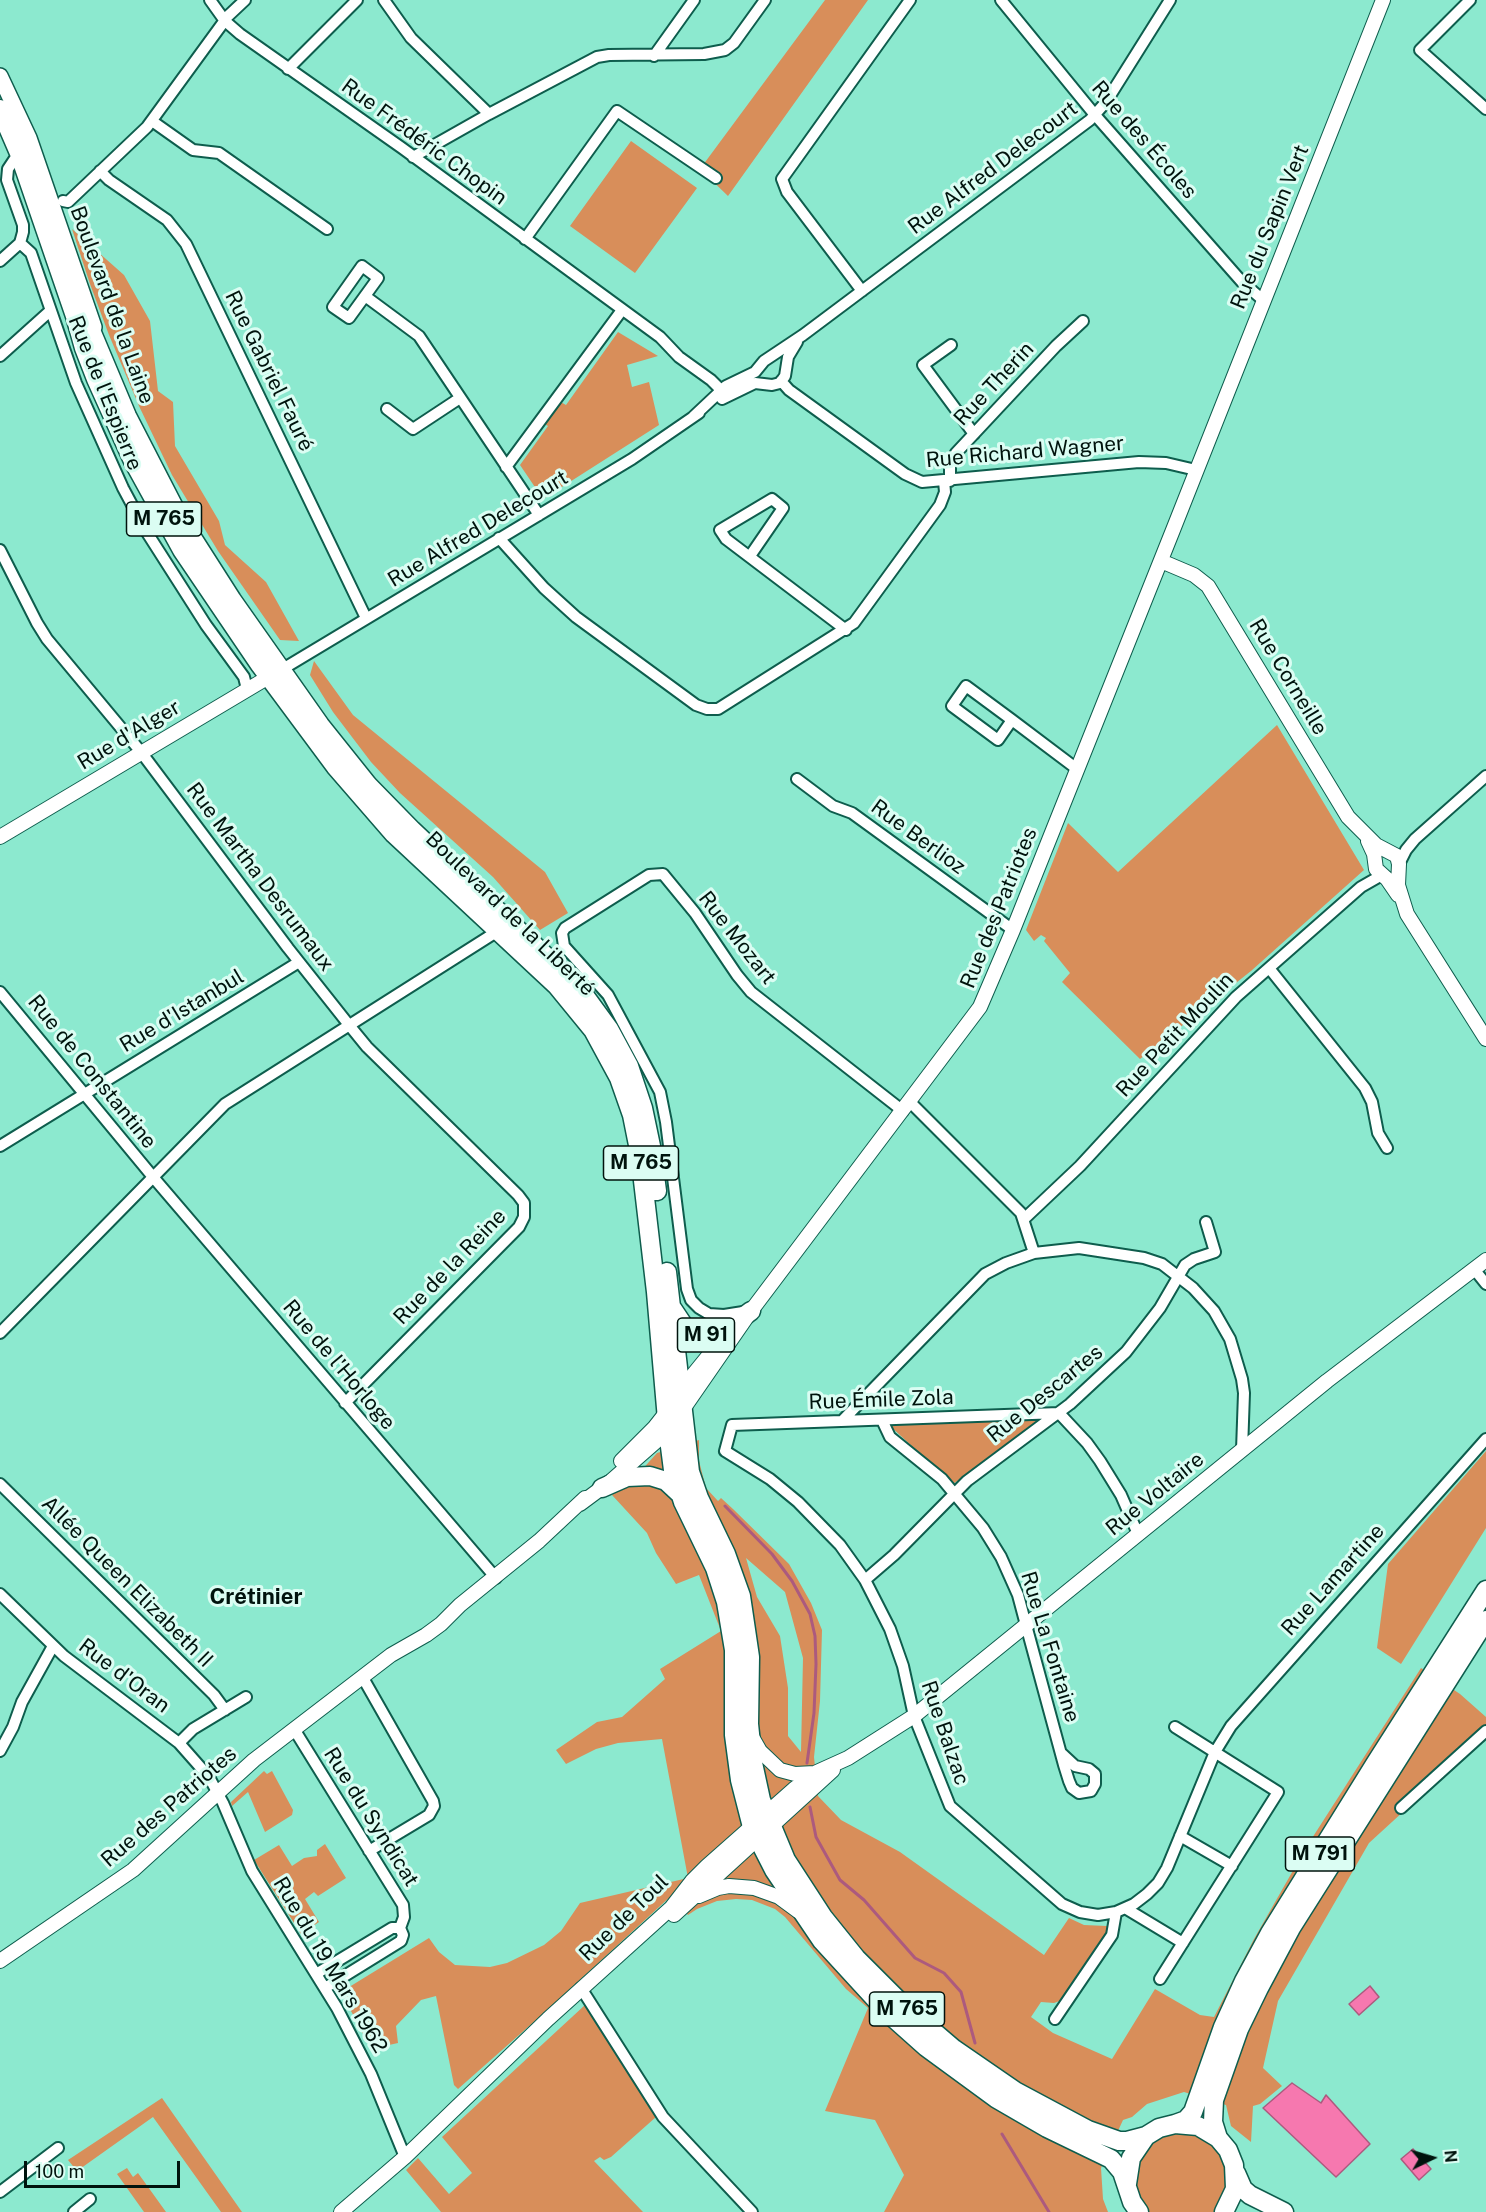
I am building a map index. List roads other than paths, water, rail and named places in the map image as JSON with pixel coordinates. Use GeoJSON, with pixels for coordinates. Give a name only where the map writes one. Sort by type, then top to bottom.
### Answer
{"type":"FeatureCollection","features":[{"type":"Feature","properties":{"kind":"main road","name":"Boulevard de la Laine"},"geometry":{"type":"LineString","coordinates":[[0,75],[29,138],[121,436],[156,505],[198,575],[274,673],[320,725],[368,785],[412,830]]}},
{"type":"Feature","properties":{"kind":"main road"},"geometry":{"type":"LineString","coordinates":[[0,93],[28,156],[86,316],[93,351]]}},
{"type":"Feature","properties":{"kind":"main road"},"geometry":{"type":"LineString","coordinates":[[0,109],[12,136],[75,316],[93,351]]}},
{"type":"Feature","properties":{"kind":"main road","name":"Boulevard de la Laine"},"geometry":{"type":"LineString","coordinates":[[0,125],[93,351]]}},
{"type":"Feature","properties":{"kind":"main road","name":"Boulevard de la Laine"},"geometry":{"type":"LineString","coordinates":[[274,673],[334,766],[394,834]]}},
{"type":"Feature","properties":{"kind":"main road","name":"Boulevard de la Liberté"},"geometry":{"type":"LineString","coordinates":[[412,830],[505,926],[583,1015],[609,1057],[626,1096],[636,1134],[674,1412]]}},
{"type":"Feature","properties":{"kind":"main road","name":"Boulevard de la Liberté"},"geometry":{"type":"LineString","coordinates":[[394,834],[582,992],[609,1029],[629,1066],[650,1138],[679,1392]]}},
{"type":"Feature","properties":{"kind":"main road","name":"M 91"},"geometry":{"type":"LineString","coordinates":[[670,1303],[684,1326],[694,1333],[706,1335],[724,1331],[751,1311]]}},
{"type":"Feature","properties":{"kind":"main road","name":"M 765"},"geometry":{"type":"LineString","coordinates":[[679,1392],[668,1431],[672,1464],[681,1495],[709,1553],[726,1602],[734,1659],[735,1751],[743,1795],[762,1827],[838,1936],[878,1980],[939,2037],[1015,2091],[1088,2130],[1121,2141],[1146,2136]]}},
{"type":"Feature","properties":{"kind":"main road","name":"M 765"},"geometry":{"type":"LineString","coordinates":[[674,1412],[692,1482],[736,1579],[745,1615],[750,1657],[749,1724],[753,1763],[762,1827],[783,1887],[856,1979],[919,2041],[997,2099],[1047,2128],[1106,2155],[1118,2166],[1127,2185]]}},
{"type":"Feature","properties":{"kind":"main road","name":"M 91"},"geometry":{"type":"LineString","coordinates":[[602,1488],[627,1478],[650,1476],[666,1481],[681,1495]]}},
{"type":"Feature","properties":{"kind":"main road","name":"M 791"},"geometry":{"type":"LineString","coordinates":[[1174,2124],[1186,2120],[1193,2112],[1223,2027],[1262,1947],[1486,1590]]}},
{"type":"Feature","properties":{"kind":"main road","name":"M 791"},"geometry":{"type":"LineString","coordinates":[[1218,2138],[1213,2122],[1214,2100],[1239,2029],[1262,1981],[1291,1928],[1486,1620]]}},
{"type":"Feature","properties":{"kind":"main road"},"geometry":{"type":"LineString","coordinates":[[1138,2211],[1127,2185],[1134,2150],[1146,2136],[1159,2128],[1174,2124],[1198,2126],[1218,2138],[1228,2150],[1243,2189],[1250,2195],[1284,2212]]}},
{"type":"Feature","properties":{"kind":"main road"},"geometry":{"type":"LineString","coordinates":[[1224,2212],[1235,2189],[1236,2173]]}},
{"type":"Feature","properties":{"kind":"street","name":"Rue Frédéric Chopin"},"geometry":{"type":"LineString","coordinates":[[210,0],[225,21],[240,34],[660,337],[679,357],[725,393]]}},
{"type":"Feature","properties":{"kind":"street"},"geometry":{"type":"LineString","coordinates":[[63,201],[68,202],[152,121],[225,21],[245,0]]}},
{"type":"Feature","properties":{"kind":"street"},"geometry":{"type":"LineString","coordinates":[[288,69],[357,0]]}},
{"type":"Feature","properties":{"kind":"street"},"geometry":{"type":"LineString","coordinates":[[384,0],[411,38],[489,114]]}},
{"type":"Feature","properties":{"kind":"street"},"geometry":{"type":"LineString","coordinates":[[654,56],[694,0]]}},
{"type":"Feature","properties":{"kind":"street"},"geometry":{"type":"LineString","coordinates":[[413,157],[597,57],[704,54],[725,50],[734,43],[765,0]]}},
{"type":"Feature","properties":{"kind":"street"},"geometry":{"type":"LineString","coordinates":[[861,291],[787,192],[782,180],[784,174],[910,0]]}},
{"type":"Feature","properties":{"kind":"street","name":"Rue des Écoles"},"geometry":{"type":"LineString","coordinates":[[1001,0],[1095,115],[1242,282],[1263,300]]}},
{"type":"Feature","properties":{"kind":"street","name":"Rue Alfred Delecourt"},"geometry":{"type":"LineString","coordinates":[[274,673],[632,459],[753,374],[764,362],[1095,115],[1170,0]]}},
{"type":"Feature","properties":{"kind":"street","name":"Rue du Sapin Vert"},"geometry":{"type":"LineString","coordinates":[[1196,470],[1383,0]]}},
{"type":"Feature","properties":{"kind":"street"},"geometry":{"type":"LineString","coordinates":[[1470,0],[1420,50],[1486,109]]}},
{"type":"Feature","properties":{"kind":"street"},"geometry":{"type":"LineString","coordinates":[[525,239],[617,111],[716,178]]}},
{"type":"Feature","properties":{"kind":"street"},"geometry":{"type":"LineString","coordinates":[[152,121],[193,150],[219,153],[327,229]]}},
{"type":"Feature","properties":{"kind":"street","name":"Rue de l'Espierre"},"geometry":{"type":"LineString","coordinates":[[14,160],[8,169],[7,180],[23,225],[21,243],[31,254],[86,408],[146,531],[206,625],[244,677],[247,689]]}},
{"type":"Feature","properties":{"kind":"street","name":"Rue Gabriel Fauré"},"geometry":{"type":"LineString","coordinates":[[96,175],[109,180],[167,220],[186,244],[366,618]]}},
{"type":"Feature","properties":{"kind":"street"},"geometry":{"type":"LineString","coordinates":[[0,261],[21,243]]}},
{"type":"Feature","properties":{"kind":"street"},"geometry":{"type":"LineString","coordinates":[[362,266],[378,278],[366,296],[349,318],[333,307],[362,266]]}},
{"type":"Feature","properties":{"kind":"street"},"geometry":{"type":"LineString","coordinates":[[366,296],[415,332],[539,515]]}},
{"type":"Feature","properties":{"kind":"street"},"geometry":{"type":"LineString","coordinates":[[506,468],[622,310]]}},
{"type":"Feature","properties":{"kind":"street"},"geometry":{"type":"LineString","coordinates":[[0,356],[50,311]]}},
{"type":"Feature","properties":{"kind":"street","name":"Rue Therin"},"geometry":{"type":"LineString","coordinates":[[500,538],[544,588],[576,617],[702,708],[723,707],[846,630],[862,615],[940,505],[952,458],[1056,346],[1083,321]]}},
{"type":"Feature","properties":{"kind":"street","name":"Rue Alfred Delecourt"},"geometry":{"type":"LineString","coordinates":[[785,369],[788,357],[803,335]]}},
{"type":"Feature","properties":{"kind":"street"},"geometry":{"type":"LineString","coordinates":[[951,345],[923,365],[974,434]]}},
{"type":"Feature","properties":{"kind":"street"},"geometry":{"type":"LineString","coordinates":[[779,361],[785,369],[785,376],[774,385],[765,383],[759,375],[764,362],[779,361]]}},
{"type":"Feature","properties":{"kind":"street","name":"Rue Richard Wagner"},"geometry":{"type":"LineString","coordinates":[[781,381],[789,390],[905,474],[922,482],[1138,462],[1166,463],[1196,470]]}},
{"type":"Feature","properties":{"kind":"street","name":"Rue Alfred Delecourt"},"geometry":{"type":"LineString","coordinates":[[725,393],[749,385],[765,383]]}},
{"type":"Feature","properties":{"kind":"street"},"geometry":{"type":"LineString","coordinates":[[387,409],[413,429],[460,398]]}},
{"type":"Feature","properties":{"kind":"street","name":"Rue des Patriotes"},"geometry":{"type":"LineString","coordinates":[[0,1961],[133,1870],[254,1760],[391,1655],[435,1628],[465,1601],[496,1578],[580,1504],[695,1389],[751,1311],[976,1015],[986,997],[1196,470]]}},
{"type":"Feature","properties":{"kind":"street"},"geometry":{"type":"LineString","coordinates":[[750,556],[783,508],[772,499],[720,530],[726,539],[846,630]]}},
{"type":"Feature","properties":{"kind":"street","name":"Rue Martha Desrumaux"},"geometry":{"type":"LineString","coordinates":[[0,550],[43,634],[141,752],[349,1025]]}},
{"type":"Feature","properties":{"kind":"street","name":"Rue Corneille"},"geometry":{"type":"LineString","coordinates":[[1161,561],[1190,572],[1208,586],[1341,806],[1364,834],[1376,845],[1388,851]]}},
{"type":"Feature","properties":{"kind":"street","name":"Rue d'Alger"},"geometry":{"type":"LineString","coordinates":[[0,837],[274,673]]}},
{"type":"Feature","properties":{"kind":"street"},"geometry":{"type":"LineString","coordinates":[[1012,720],[998,740],[952,706],[966,686],[1012,720],[1077,769]]}},
{"type":"Feature","properties":{"kind":"street"},"geometry":{"type":"LineString","coordinates":[[1415,838],[1380,853],[1379,869],[1392,875],[1415,838],[1486,776]]}},
{"type":"Feature","properties":{"kind":"street","name":"Rue Berlioz"},"geometry":{"type":"LineString","coordinates":[[797,779],[833,806],[852,813],[1013,930]]}},
{"type":"Feature","properties":{"kind":"street","name":"Rue Corneille"},"geometry":{"type":"LineString","coordinates":[[1364,834],[1379,869],[1403,903],[1415,927],[1486,1039]]}},
{"type":"Feature","properties":{"kind":"street"},"geometry":{"type":"LineString","coordinates":[[1388,851],[1397,856],[1399,867]]}},
{"type":"Feature","properties":{"kind":"street","name":"Rue Corneille"},"geometry":{"type":"LineString","coordinates":[[1399,867],[1398,885],[1403,903]]}},
{"type":"Feature","properties":{"kind":"street","name":"Rue Petit Moulin"},"geometry":{"type":"LineString","coordinates":[[1024,1219],[1080,1166],[1226,1007],[1379,869]]}},
{"type":"Feature","properties":{"kind":"street","name":"Rue Mozart"},"geometry":{"type":"LineString","coordinates":[[566,928],[649,875],[663,874],[695,913],[751,992],[907,1107]]}},
{"type":"Feature","properties":{"kind":"street"},"geometry":{"type":"LineString","coordinates":[[0,1332],[228,1102],[505,926]]}},
{"type":"Feature","properties":{"kind":"street","name":"Boulevard de la Liberté"},"geometry":{"type":"LineString","coordinates":[[566,928],[562,933],[564,946],[608,995],[660,1092],[666,1122],[685,1276],[691,1300],[704,1311],[715,1315],[751,1311]]}},
{"type":"Feature","properties":{"kind":"street","name":"Rue d'Istanbul"},"geometry":{"type":"LineString","coordinates":[[0,1146],[299,962]]}},
{"type":"Feature","properties":{"kind":"street"},"geometry":{"type":"LineString","coordinates":[[1269,968],[1365,1088],[1372,1102],[1378,1133],[1387,1148]]}},
{"type":"Feature","properties":{"kind":"street","name":"Rue de Constantine"},"geometry":{"type":"LineString","coordinates":[[0,992],[153,1177]]}},
{"type":"Feature","properties":{"kind":"street","name":"Rue de la Reine"},"geometry":{"type":"LineString","coordinates":[[345,1403],[519,1227],[525,1210],[520,1197],[367,1047],[349,1025]]}},
{"type":"Feature","properties":{"kind":"street"},"geometry":{"type":"LineString","coordinates":[[907,1107],[1016,1207],[1024,1219],[1034,1253]]}},
{"type":"Feature","properties":{"kind":"street","name":"Rue de l'Horloge"},"geometry":{"type":"LineString","coordinates":[[153,1177],[496,1578]]}},
{"type":"Feature","properties":{"kind":"street","name":"Rue Descartes"},"geometry":{"type":"LineString","coordinates":[[865,1580],[894,1555],[954,1493],[1059,1413],[1126,1352],[1152,1320],[1179,1275],[1190,1262],[1215,1252],[1206,1222]]}},
{"type":"Feature","properties":{"kind":"street"},"geometry":{"type":"LineString","coordinates":[[842,1420],[985,1274],[1005,1263],[1034,1253],[1064,1248],[1092,1250],[1154,1261],[1179,1275],[1214,1311],[1233,1347],[1239,1368],[1244,1393],[1242,1450]]}},
{"type":"Feature","properties":{"kind":"street","name":"Rue Voltaire"},"geometry":{"type":"LineString","coordinates":[[762,1827],[848,1758],[914,1716],[1327,1381],[1486,1260]]}},
{"type":"Feature","properties":{"kind":"street"},"geometry":{"type":"LineString","coordinates":[[1474,1269],[1486,1284]]}},
{"type":"Feature","properties":{"kind":"street"},"geometry":{"type":"LineString","coordinates":[[670,1303],[685,1276]]}},
{"type":"Feature","properties":{"kind":"street","name":"Rue des Patriotes"},"geometry":{"type":"LineString","coordinates":[[679,1392],[715,1347],[751,1311]]}},
{"type":"Feature","properties":{"kind":"street"},"geometry":{"type":"LineString","coordinates":[[1059,1413],[1088,1443],[1100,1461],[1120,1495],[1138,1534]]}},
{"type":"Feature","properties":{"kind":"street","name":"Rue Émile Zola"},"geometry":{"type":"LineString","coordinates":[[725,1451],[732,1425],[1059,1413]]}},
{"type":"Feature","properties":{"kind":"street","name":"Rue La Fontaine"},"geometry":{"type":"LineString","coordinates":[[882,1419],[890,1437],[930,1468],[954,1493],[983,1528],[1001,1557],[1015,1587],[1061,1753]]}},
{"type":"Feature","properties":{"kind":"street","name":"Rue des Patriotes"},"geometry":{"type":"LineString","coordinates":[[580,1504],[668,1431]]}},
{"type":"Feature","properties":{"kind":"street","name":"Rue Lamartine"},"geometry":{"type":"LineString","coordinates":[[1215,1752],[1231,1726],[1251,1701],[1486,1439]]}},
{"type":"Feature","properties":{"kind":"street","name":"Rue Balzac"},"geometry":{"type":"LineString","coordinates":[[725,1451],[770,1479],[798,1502],[840,1545],[865,1580],[884,1615],[897,1648],[914,1716],[947,1800],[955,1811],[1062,1904],[1089,1914],[1107,1914],[1120,1910]]}},
{"type":"Feature","properties":{"kind":"street","name":"Allée Queen Elizabeth II"},"geometry":{"type":"LineString","coordinates":[[0,1484],[214,1695],[225,1710]]}},
{"type":"Feature","properties":{"kind":"street","name":"Rue d'Oran"},"geometry":{"type":"LineString","coordinates":[[0,1594],[53,1646],[179,1743],[205,1771],[218,1793]]}},
{"type":"Feature","properties":{"kind":"street"},"geometry":{"type":"LineString","coordinates":[[0,1751],[13,1727],[22,1702],[53,1646]]}},
{"type":"Feature","properties":{"kind":"street"},"geometry":{"type":"LineString","coordinates":[[363,1678],[434,1806],[429,1815],[369,1851]]}},
{"type":"Feature","properties":{"kind":"street"},"geometry":{"type":"LineString","coordinates":[[179,1743],[193,1729],[246,1697]]}},
{"type":"Feature","properties":{"kind":"street"},"geometry":{"type":"LineString","coordinates":[[749,1724],[760,1751],[780,1770],[795,1774],[818,1772]]}},
{"type":"Feature","properties":{"kind":"street"},"geometry":{"type":"LineString","coordinates":[[1160,1979],[1278,1792],[1176,1727]]}},
{"type":"Feature","properties":{"kind":"street","name":"Rue du Syndicat"},"geometry":{"type":"LineString","coordinates":[[294,1729],[403,1905],[404,1917],[400,1928]]}},
{"type":"Feature","properties":{"kind":"street"},"geometry":{"type":"LineString","coordinates":[[1401,1808],[1486,1731]]}},
{"type":"Feature","properties":{"kind":"street"},"geometry":{"type":"LineString","coordinates":[[1055,2019],[1112,1935],[1120,1910],[1141,1899],[1158,1883],[1167,1868],[1215,1752]]}},
{"type":"Feature","properties":{"kind":"street","name":"Rue Voltaire"},"geometry":{"type":"LineString","coordinates":[[762,1827],[794,1789],[818,1772],[848,1758]]}},
{"type":"Feature","properties":{"kind":"street","name":"Rue du 19 Mars 1962"},"geometry":{"type":"LineString","coordinates":[[218,1793],[248,1866],[325,1988],[371,2074],[405,2157]]}},
{"type":"Feature","properties":{"kind":"street","name":"Rue de Toul"},"geometry":{"type":"LineString","coordinates":[[584,1992],[682,1907],[762,1827]]}},
{"type":"Feature","properties":{"kind":"street","name":"Rue de Toul"},"geometry":{"type":"LineString","coordinates":[[341,2212],[405,2157],[526,2042],[557,2022],[584,1992],[671,1908],[692,1881],[762,1827]]}},
{"type":"Feature","properties":{"kind":"street"},"geometry":{"type":"LineString","coordinates":[[1180,1836],[1232,1866]]}},
{"type":"Feature","properties":{"kind":"street","name":"Rue de Toul"},"geometry":{"type":"LineString","coordinates":[[682,1907],[707,1892],[728,1886],[741,1886],[778,1897],[807,1920]]}},
{"type":"Feature","properties":{"kind":"street"},"geometry":{"type":"LineString","coordinates":[[1120,1910],[1183,1943]]}},
{"type":"Feature","properties":{"kind":"street"},"geometry":{"type":"LineString","coordinates":[[316,1974],[392,1928],[400,1928],[403,1935],[401,1941],[325,1988]]}},
{"type":"Feature","properties":{"kind":"street"},"geometry":{"type":"LineString","coordinates":[[584,1992],[663,2117],[752,2212]]}},
{"type":"Feature","properties":{"kind":"street"},"geometry":{"type":"LineString","coordinates":[[0,2192],[58,2148]]}},
{"type":"Feature","properties":{"kind":"street"},"geometry":{"type":"LineString","coordinates":[[74,2212],[90,2199]]}},
{"type":"Feature","properties":{"kind":"waterway"},"geometry":{"type":"LineString","coordinates":[[725,1506],[772,1554],[792,1581],[810,1614],[815,1636],[816,1664],[814,1713],[807,1763]]}},
{"type":"Feature","properties":{"kind":"waterway"},"geometry":{"type":"LineString","coordinates":[[810,1807],[816,1837],[840,1880],[864,1900],[915,1958],[944,1973],[961,1992],[975,2043]]}},
{"type":"Feature","properties":{"kind":"waterway"},"geometry":{"type":"LineString","coordinates":[[1002,2134],[1049,2212]]}},
{"type":"Feature","properties":{"kind":"district","name":"Crétinier"},"geometry":{"type":"Point","coordinates":[256,1597]}}]}
